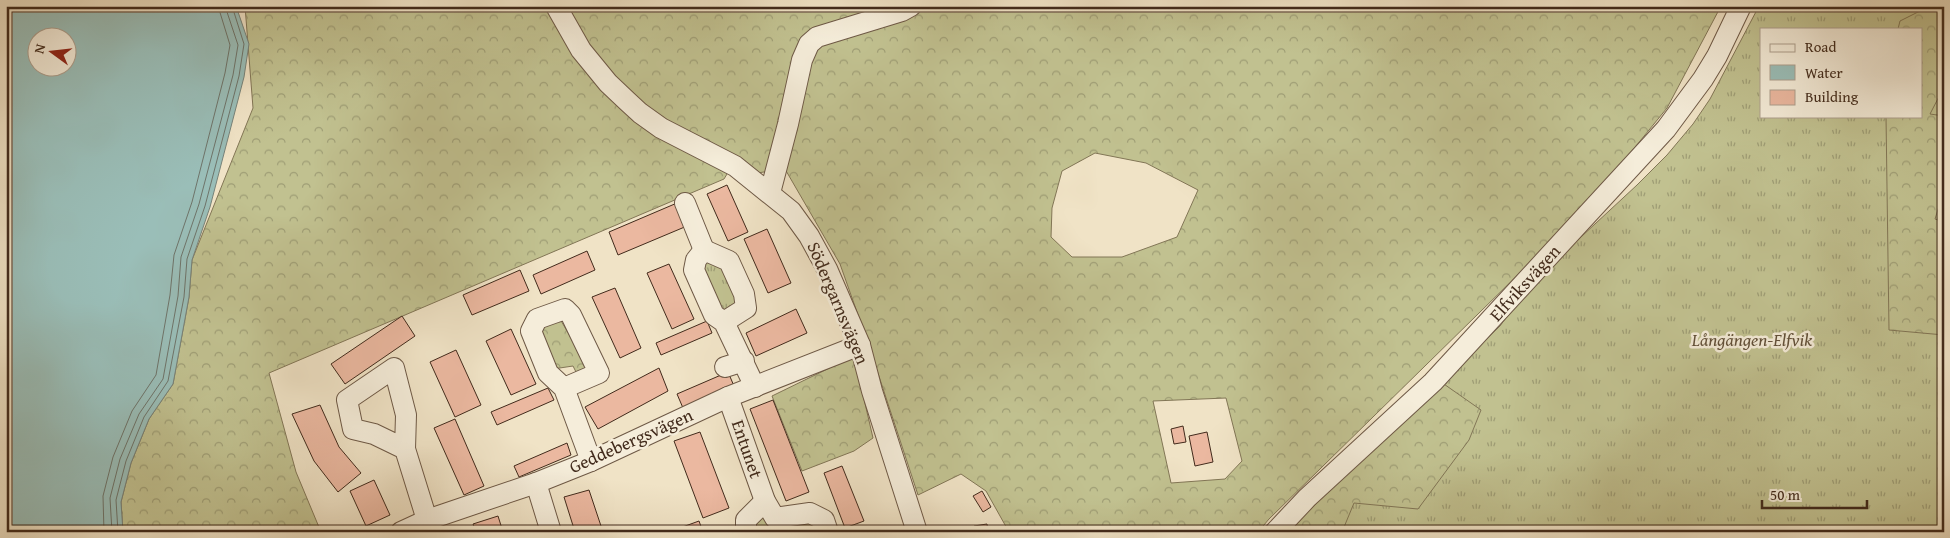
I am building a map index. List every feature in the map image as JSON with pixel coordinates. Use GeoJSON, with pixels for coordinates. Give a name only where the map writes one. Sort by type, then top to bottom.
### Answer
{"type":"FeatureCollection","features":[{"type":"Feature","properties":{"kind":"street","name":"Södergarnsvägen"},"geometry":{"type":"LineString","coordinates":[[556,6],[581,50],[608,83],[640,113],[661,128],[735,166],[791,211],[810,236],[827,269],[860,345],[872,391],[917,532]]}},
{"type":"Feature","properties":{"kind":"street"},"geometry":{"type":"LineString","coordinates":[[770,193],[802,60],[809,44],[817,37],[902,11],[911,6]]}},
{"type":"Feature","properties":{"kind":"street","name":"Elfviksvägen"},"geometry":{"type":"LineString","coordinates":[[1275,532],[1307,498],[1433,382],[1666,129],[1708,71],[1742,6]]}},
{"type":"Feature","properties":{"kind":"street"},"geometry":{"type":"LineString","coordinates":[[685,204],[704,250],[729,261],[744,294],[746,308],[724,322]]}},
{"type":"Feature","properties":{"kind":"street"},"geometry":{"type":"LineString","coordinates":[[704,250],[696,260],[694,270],[714,315],[724,322],[734,364],[755,387]]}},
{"type":"Feature","properties":{"kind":"street","name":"Geddebergsvägen"},"geometry":{"type":"LineString","coordinates":[[401,532],[428,520],[536,483],[591,461],[728,397],[860,345]]}},
{"type":"Feature","properties":{"kind":"street"},"geometry":{"type":"LineString","coordinates":[[564,388],[591,461]]}},
{"type":"Feature","properties":{"kind":"street","name":"Entunet"},"geometry":{"type":"LineString","coordinates":[[728,397],[765,502],[775,518],[810,513],[824,520],[828,532]]}},
{"type":"Feature","properties":{"kind":"street"},"geometry":{"type":"LineString","coordinates":[[404,449],[428,520]]}},
{"type":"Feature","properties":{"kind":"street"},"geometry":{"type":"LineString","coordinates":[[536,483],[551,532]]}},
{"type":"Feature","properties":{"kind":"street","name":"Entunet"},"geometry":{"type":"LineString","coordinates":[[746,532],[746,520],[765,502]]}},
{"type":"Feature","properties":{"kind":"green space"},"geometry":{"type":"Polygon","coordinates":[[[245,6],[1721,6],[1667,108],[1582,212],[1269,519],[1258,532],[1009,532],[986,491],[961,474],[918,495],[840,264],[785,169],[757,173],[736,159],[724,179],[269,373],[296,472],[321,532],[123,532],[121,502],[131,463],[149,419],[173,384],[189,297],[192,260],[253,108],[245,6]],[[1095,153],[1062,171],[1052,208],[1051,237],[1072,257],[1122,257],[1177,237],[1198,190],[1146,163],[1095,153]],[[1226,398],[1153,401],[1171,483],[1225,479],[1242,461],[1226,398]]]}},
{"type":"Feature","properties":{"kind":"green space","name":"Långängen-Elfvik"},"geometry":{"type":"Polygon","coordinates":[[[1759,6],[1944,6],[1944,532],[1312,532],[1301,518],[1500,326],[1523,294],[1667,155],[1693,124],[1710,99],[1759,6]]]}},
{"type":"Feature","properties":{"kind":"green space"},"geometry":{"type":"Polygon","coordinates":[[[1930,6],[1944,6],[1944,87],[1930,114],[1944,116],[1944,190],[1935,219],[1944,222],[1944,335],[1889,330],[1886,118],[1922,118],[1922,28],[1898,28],[1900,21],[1930,6]]]}},
{"type":"Feature","properties":{"kind":"green space"},"geometry":{"type":"Polygon","coordinates":[[[706,262],[720,262],[739,305],[722,312],[701,266],[706,262]]]}},
{"type":"Feature","properties":{"kind":"green space"},"geometry":{"type":"Polygon","coordinates":[[[560,319],[587,365],[579,378],[573,366],[553,369],[535,327],[560,319]]]}},
{"type":"Feature","properties":{"kind":"green space"},"geometry":{"type":"Polygon","coordinates":[[[854,356],[873,438],[854,451],[802,471],[772,396],[854,356]]]}},
{"type":"Feature","properties":{"kind":"green space"},"geometry":{"type":"Polygon","coordinates":[[[1441,382],[1481,410],[1469,440],[1418,509],[1354,503],[1342,532],[1287,532],[1441,382]]]}},
{"type":"Feature","properties":{"kind":"green space"},"geometry":{"type":"Polygon","coordinates":[[[760,512],[805,518],[822,532],[750,532],[760,512]]]}},
{"type":"Feature","properties":{"kind":"water"},"geometry":{"type":"Polygon","coordinates":[[[6,6],[236,6],[249,44],[244,77],[210,207],[192,260],[189,297],[173,384],[149,419],[131,463],[121,502],[123,532],[6,532],[6,6]]]}},
{"type":"Feature","properties":{"kind":"building"},"geometry":{"type":"Polygon","coordinates":[[[727,185],[748,232],[728,241],[707,194],[727,185]]]}},
{"type":"Feature","properties":{"kind":"building"},"geometry":{"type":"Polygon","coordinates":[[[677,203],[687,226],[618,255],[609,232],[677,203]]]}},
{"type":"Feature","properties":{"kind":"building"},"geometry":{"type":"Polygon","coordinates":[[[767,229],[791,283],[768,293],[744,239],[767,229]]]}},
{"type":"Feature","properties":{"kind":"building"},"geometry":{"type":"Polygon","coordinates":[[[587,251],[595,270],[541,294],[533,275],[587,251]]]}},
{"type":"Feature","properties":{"kind":"building"},"geometry":{"type":"Polygon","coordinates":[[[669,264],[694,319],[672,329],[647,273],[669,264]]]}},
{"type":"Feature","properties":{"kind":"building"},"geometry":{"type":"Polygon","coordinates":[[[520,270],[529,291],[472,315],[463,295],[520,270]]]}},
{"type":"Feature","properties":{"kind":"building"},"geometry":{"type":"Polygon","coordinates":[[[615,288],[641,348],[620,358],[592,297],[615,288]]]}},
{"type":"Feature","properties":{"kind":"building"},"geometry":{"type":"Polygon","coordinates":[[[796,309],[807,333],[756,356],[746,333],[796,309]]]}},
{"type":"Feature","properties":{"kind":"building"},"geometry":{"type":"Polygon","coordinates":[[[402,316],[415,336],[345,384],[331,364],[402,316]]]}},
{"type":"Feature","properties":{"kind":"building"},"geometry":{"type":"Polygon","coordinates":[[[707,321],[712,333],[661,355],[656,343],[707,321]]]}},
{"type":"Feature","properties":{"kind":"building"},"geometry":{"type":"Polygon","coordinates":[[[511,329],[536,384],[511,395],[486,341],[511,329]]]}},
{"type":"Feature","properties":{"kind":"building"},"geometry":{"type":"Polygon","coordinates":[[[456,350],[481,405],[455,417],[430,362],[456,350]]]}},
{"type":"Feature","properties":{"kind":"building"},"geometry":{"type":"Polygon","coordinates":[[[659,368],[668,391],[598,429],[585,407],[659,368]]]}},
{"type":"Feature","properties":{"kind":"building"},"geometry":{"type":"Polygon","coordinates":[[[728,372],[734,386],[683,408],[677,394],[728,372]]]}},
{"type":"Feature","properties":{"kind":"building"},"geometry":{"type":"Polygon","coordinates":[[[548,388],[554,400],[497,425],[491,412],[548,388]]]}},
{"type":"Feature","properties":{"kind":"building"},"geometry":{"type":"Polygon","coordinates":[[[773,400],[809,492],[786,501],[750,409],[773,400]]]}},
{"type":"Feature","properties":{"kind":"building"},"geometry":{"type":"Polygon","coordinates":[[[320,405],[339,447],[361,473],[338,492],[314,461],[292,414],[320,405]]]}},
{"type":"Feature","properties":{"kind":"building"},"geometry":{"type":"Polygon","coordinates":[[[455,419],[484,486],[464,495],[434,428],[455,419]]]}},
{"type":"Feature","properties":{"kind":"building"},"geometry":{"type":"Polygon","coordinates":[[[1183,426],[1186,442],[1174,444],[1171,429],[1183,426]]]}},
{"type":"Feature","properties":{"kind":"building"},"geometry":{"type":"Polygon","coordinates":[[[700,432],[729,508],[703,518],[674,441],[700,432]]]}},
{"type":"Feature","properties":{"kind":"building"},"geometry":{"type":"Polygon","coordinates":[[[1207,432],[1213,462],[1195,466],[1189,436],[1207,432]]]}},
{"type":"Feature","properties":{"kind":"building"},"geometry":{"type":"Polygon","coordinates":[[[567,443],[571,455],[519,477],[514,466],[567,443]]]}},
{"type":"Feature","properties":{"kind":"building"},"geometry":{"type":"Polygon","coordinates":[[[842,466],[864,521],[845,528],[824,473],[842,466]]]}},
{"type":"Feature","properties":{"kind":"building"},"geometry":{"type":"Polygon","coordinates":[[[374,480],[390,515],[366,526],[350,491],[374,480]]]}},
{"type":"Feature","properties":{"kind":"building"},"geometry":{"type":"Polygon","coordinates":[[[589,490],[603,532],[575,532],[564,497],[589,490]]]}},
{"type":"Feature","properties":{"kind":"building"},"geometry":{"type":"Polygon","coordinates":[[[982,491],[991,507],[983,512],[973,496],[982,491]]]}},
{"type":"Feature","properties":{"kind":"building"},"geometry":{"type":"Polygon","coordinates":[[[498,516],[503,532],[476,532],[473,524],[498,516]]]}},
{"type":"Feature","properties":{"kind":"building"},"geometry":{"type":"Polygon","coordinates":[[[699,521],[703,532],[678,532],[677,529],[699,521]]]}},
{"type":"Feature","properties":{"kind":"building"},"geometry":{"type":"Polygon","coordinates":[[[987,524],[988,532],[975,532],[974,526],[987,524]]]}}]}
